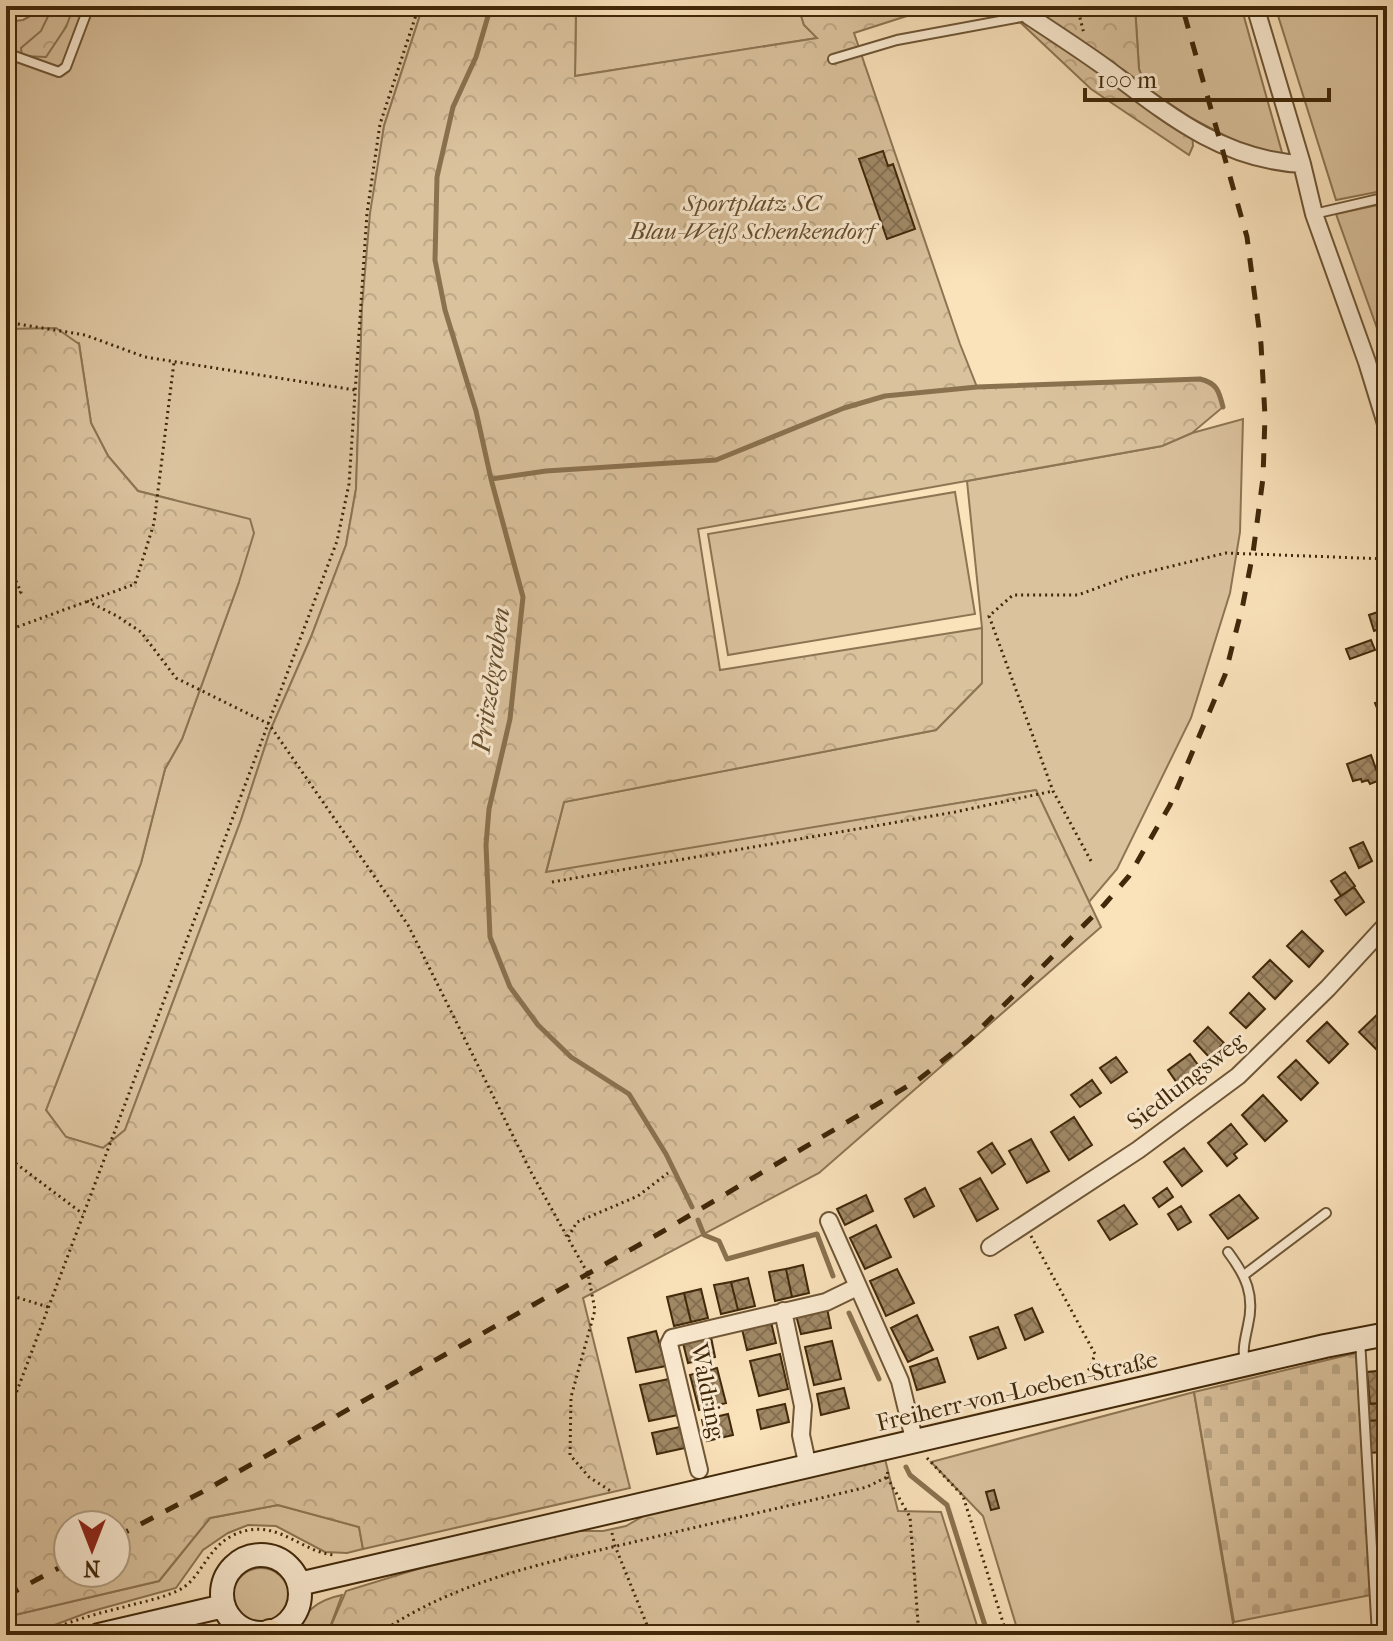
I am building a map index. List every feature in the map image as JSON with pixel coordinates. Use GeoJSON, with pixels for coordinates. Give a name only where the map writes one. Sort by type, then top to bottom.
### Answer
{"type":"FeatureCollection","features":[{"type":"Feature","properties":{"kind":"main road","name":"Freiherr-von-Loeben-Straße"},"geometry":{"type":"LineString","coordinates":[[299,1584],[611,1504],[659,1502],[1387,1334]]}},
{"type":"Feature","properties":{"kind":"main road"},"geometry":{"type":"LineString","coordinates":[[263,1555],[286,1564],[299,1584],[298,1609],[291,1620],[271,1634],[247,1631],[229,1616],[224,1606],[222,1593],[230,1570],[251,1556],[263,1555]]}},
{"type":"Feature","properties":{"kind":"main road"},"geometry":{"type":"LineString","coordinates":[[99,1635],[224,1606]]}},
{"type":"Feature","properties":{"kind":"street"},"geometry":{"type":"LineString","coordinates":[[1255,6],[1314,214],[1387,427]]}},
{"type":"Feature","properties":{"kind":"street"},"geometry":{"type":"LineString","coordinates":[[1024,11],[1186,127],[1247,156],[1274,163],[1302,164]]}},
{"type":"Feature","properties":{"kind":"street","name":"Siedlungsweg"},"geometry":{"type":"LineString","coordinates":[[990,1247],[1138,1150],[1238,1076],[1328,988],[1387,924]]}},
{"type":"Feature","properties":{"kind":"street"},"geometry":{"type":"LineString","coordinates":[[829,1221],[900,1381],[915,1443]]}},
{"type":"Feature","properties":{"kind":"street","name":"Waldring"},"geometry":{"type":"LineString","coordinates":[[699,1470],[669,1344],[672,1338],[826,1302],[857,1287]]}},
{"type":"Feature","properties":{"kind":"street"},"geometry":{"type":"LineString","coordinates":[[783,1311],[803,1406],[801,1435],[808,1467]]}},
{"type":"Feature","properties":{"kind":"lane"},"geometry":{"type":"LineString","coordinates":[[6,53],[59,72],[66,67],[89,6]]}},
{"type":"Feature","properties":{"kind":"lane"},"geometry":{"type":"LineString","coordinates":[[833,59],[897,40],[1024,11]]}},
{"type":"Feature","properties":{"kind":"lane"},"geometry":{"type":"LineString","coordinates":[[1314,214],[1387,197]]}},
{"type":"Feature","properties":{"kind":"lane"},"geometry":{"type":"LineString","coordinates":[[1244,1275],[1326,1213]]}},
{"type":"Feature","properties":{"kind":"lane"},"geometry":{"type":"LineString","coordinates":[[1228,1252],[1249,1283],[1251,1304],[1242,1347],[1245,1365]]}},
{"type":"Feature","properties":{"kind":"lane"},"geometry":{"type":"LineString","coordinates":[[1360,1338],[1377,1635]]}},
{"type":"Feature","properties":{"kind":"path"},"geometry":{"type":"LineString","coordinates":[[6,1420],[337,541],[349,484],[367,213],[380,124],[419,6]]}},
{"type":"Feature","properties":{"kind":"path"},"geometry":{"type":"LineString","coordinates":[[6,322],[85,335],[145,357],[355,390]]}},
{"type":"Feature","properties":{"kind":"path"},"geometry":{"type":"LineString","coordinates":[[6,631],[135,584],[154,523],[174,362]]}},
{"type":"Feature","properties":{"kind":"path"},"geometry":{"type":"LineString","coordinates":[[1091,861],[1053,791],[989,616],[1013,595],[1078,595],[1127,577],[1226,553],[1387,559]]}},
{"type":"Feature","properties":{"kind":"path"},"geometry":{"type":"LineString","coordinates":[[6,559],[21,592],[6,600]]}},
{"type":"Feature","properties":{"kind":"path"},"geometry":{"type":"LineString","coordinates":[[87,601],[141,632],[176,678],[269,724],[408,925],[531,1172],[588,1274],[595,1310],[571,1397],[570,1455],[611,1504],[615,1546],[651,1635]]}},
{"type":"Feature","properties":{"kind":"path"},"geometry":{"type":"LineString","coordinates":[[552,882],[955,812],[1053,791]]}},
{"type":"Feature","properties":{"kind":"path"},"geometry":{"type":"LineString","coordinates":[[6,1156],[83,1214]]}},
{"type":"Feature","properties":{"kind":"path"},"geometry":{"type":"LineString","coordinates":[[568,1237],[577,1222],[638,1196],[668,1173]]}},
{"type":"Feature","properties":{"kind":"path"},"geometry":{"type":"LineString","coordinates":[[1025,1226],[1095,1354],[1090,1368],[1077,1384]]}},
{"type":"Feature","properties":{"kind":"path"},"geometry":{"type":"LineString","coordinates":[[6,1294],[48,1307]]}},
{"type":"Feature","properties":{"kind":"path"},"geometry":{"type":"LineString","coordinates":[[915,1443],[963,1496],[1007,1635]]}},
{"type":"Feature","properties":{"kind":"path"},"geometry":{"type":"LineString","coordinates":[[888,1449],[887,1477],[910,1517],[919,1635]]}},
{"type":"Feature","properties":{"kind":"path"},"geometry":{"type":"LineString","coordinates":[[377,1635],[405,1615],[491,1577],[584,1552],[867,1487],[887,1477]]}},
{"type":"Feature","properties":{"kind":"path"},"geometry":{"type":"LineString","coordinates":[[37,1635],[91,1615],[180,1590],[196,1574],[213,1549],[233,1536],[250,1530],[271,1530],[322,1554],[348,1556]]}},
{"type":"Feature","properties":{"kind":"green space"},"geometry":{"type":"Polygon","coordinates":[[[37,6],[423,6],[384,126],[362,307],[356,489],[346,545],[270,731],[241,820],[125,1130],[103,1148],[66,1137],[46,1110],[141,863],[165,769],[182,739],[239,582],[174,500],[138,491],[108,456],[91,423],[79,343],[6,329],[6,22],[23,20],[34,14],[37,6]]]}},
{"type":"Feature","properties":{"kind":"green space"},"geometry":{"type":"Polygon","coordinates":[[[53,6],[74,6],[66,27],[46,57],[22,56],[21,48],[41,31],[53,6]]]}},
{"type":"Feature","properties":{"kind":"green space","name":"Sportplatz SC Blau-Weiß Schenkendorf"},"geometry":{"type":"Polygon","coordinates":[[[423,6],[576,6],[575,76],[817,38],[804,25],[798,6],[938,6],[854,33],[977,387],[1200,379],[1216,388],[1223,407],[1192,433],[1162,446],[698,529],[720,670],[982,628],[982,683],[936,730],[564,802],[546,872],[1036,790],[1101,927],[819,1173],[583,1298],[630,1488],[363,1549],[359,1527],[278,1505],[210,1518],[159,1581],[132,1587],[132,1509],[52,1509],[52,1589],[125,1589],[6,1617],[6,329],[56,328],[79,344],[91,423],[108,456],[138,491],[250,519],[254,533],[182,739],[165,769],[141,863],[46,1110],[66,1137],[103,1148],[125,1130],[241,820],[270,731],[346,545],[356,489],[362,307],[370,213],[384,126],[423,6]]]}},
{"type":"Feature","properties":{"kind":"green space"},"geometry":{"type":"Polygon","coordinates":[[[576,6],[798,6],[804,25],[818,38],[575,76],[576,6]]]}},
{"type":"Feature","properties":{"kind":"green space"},"geometry":{"type":"Polygon","coordinates":[[[1003,6],[1135,6],[1139,69],[1147,89],[1191,118],[1193,146],[1189,155],[1091,89],[1003,6]]]}},
{"type":"Feature","properties":{"kind":"green space"},"geometry":{"type":"Polygon","coordinates":[[[1135,6],[1241,6],[1283,156],[1262,155],[1191,118],[1147,89],[1139,69],[1135,6]]]}},
{"type":"Feature","properties":{"kind":"green space"},"geometry":{"type":"Polygon","coordinates":[[[1275,6],[1387,6],[1387,190],[1336,200],[1275,6]]]}},
{"type":"Feature","properties":{"kind":"green space"},"geometry":{"type":"Polygon","coordinates":[[[1387,203],[1387,356],[1336,214],[1387,203]]]}},
{"type":"Feature","properties":{"kind":"green space"},"geometry":{"type":"Polygon","coordinates":[[[1243,419],[1240,532],[1230,593],[1191,718],[1117,869],[1089,902],[1036,790],[546,873],[564,802],[936,730],[982,683],[982,628],[967,481],[1162,446],[1192,433],[1243,419]]]}},
{"type":"Feature","properties":{"kind":"green space"},"geometry":{"type":"Polygon","coordinates":[[[955,492],[975,614],[728,655],[708,534],[955,492]]]}},
{"type":"Feature","properties":{"kind":"green space"},"geometry":{"type":"Polygon","coordinates":[[[1356,1353],[1371,1595],[1234,1622],[1194,1392],[1356,1353]]]}},
{"type":"Feature","properties":{"kind":"green space"},"geometry":{"type":"Polygon","coordinates":[[[1194,1392],[1235,1635],[1019,1635],[983,1516],[931,1462],[1194,1392]]]}},
{"type":"Feature","properties":{"kind":"green space"},"geometry":{"type":"Polygon","coordinates":[[[885,1459],[898,1511],[941,1512],[980,1635],[327,1635],[346,1591],[447,1560],[573,1531],[603,1531],[626,1526],[647,1514],[885,1459]]]}},
{"type":"Feature","properties":{"kind":"green space"},"geometry":{"type":"Polygon","coordinates":[[[278,1505],[359,1527],[363,1549],[347,1553],[325,1552],[276,1526],[248,1525],[228,1533],[203,1550],[176,1588],[89,1612],[28,1635],[6,1635],[6,1617],[159,1581],[210,1518],[278,1505]]]}},
{"type":"Feature","properties":{"kind":"green space"},"geometry":{"type":"Polygon","coordinates":[[[261,1568],[281,1576],[289,1596],[281,1616],[261,1624],[241,1616],[233,1596],[241,1576],[261,1568]]]}},
{"type":"Feature","properties":{"kind":"green space"},"geometry":{"type":"Polygon","coordinates":[[[342,1595],[327,1635],[292,1635],[312,1608],[342,1595]]]}},
{"type":"Feature","properties":{"kind":"building"},"geometry":{"type":"Polygon","coordinates":[[[883,151],[888,166],[893,164],[915,229],[887,239],[859,159],[883,151]]]}},
{"type":"Feature","properties":{"kind":"building"},"geometry":{"type":"Polygon","coordinates":[[[1385,605],[1387,626],[1374,631],[1369,615],[1385,605]]]}},
{"type":"Feature","properties":{"kind":"building"},"geometry":{"type":"Polygon","coordinates":[[[1371,640],[1375,650],[1350,659],[1346,649],[1371,640]]]}},
{"type":"Feature","properties":{"kind":"building"},"geometry":{"type":"Polygon","coordinates":[[[1387,699],[1387,721],[1383,722],[1375,703],[1387,699]]]}},
{"type":"Feature","properties":{"kind":"building"},"geometry":{"type":"Polygon","coordinates":[[[1371,755],[1380,780],[1370,784],[1368,780],[1353,781],[1347,764],[1371,755]]]}},
{"type":"Feature","properties":{"kind":"building"},"geometry":{"type":"Polygon","coordinates":[[[1363,842],[1372,861],[1359,868],[1350,848],[1363,842]]]}},
{"type":"Feature","properties":{"kind":"building"},"geometry":{"type":"Polygon","coordinates":[[[1345,872],[1355,886],[1341,896],[1331,881],[1345,872]]]}},
{"type":"Feature","properties":{"kind":"building"},"geometry":{"type":"Polygon","coordinates":[[[1354,887],[1364,902],[1346,915],[1335,900],[1354,887]]]}},
{"type":"Feature","properties":{"kind":"building"},"geometry":{"type":"Polygon","coordinates":[[[1302,931],[1323,951],[1309,967],[1287,946],[1302,931]]]}},
{"type":"Feature","properties":{"kind":"building"},"geometry":{"type":"Polygon","coordinates":[[[1270,960],[1292,981],[1275,999],[1253,977],[1270,960]]]}},
{"type":"Feature","properties":{"kind":"building"},"geometry":{"type":"Polygon","coordinates":[[[1249,993],[1265,1009],[1246,1028],[1230,1013],[1249,993]]]}},
{"type":"Feature","properties":{"kind":"building"},"geometry":{"type":"Polygon","coordinates":[[[1382,1010],[1387,1015],[1387,1050],[1383,1046],[1378,1051],[1359,1032],[1382,1010]]]}},
{"type":"Feature","properties":{"kind":"building"},"geometry":{"type":"Polygon","coordinates":[[[1327,1022],[1348,1044],[1329,1063],[1307,1041],[1327,1022]]]}},
{"type":"Feature","properties":{"kind":"building"},"geometry":{"type":"Polygon","coordinates":[[[1208,1027],[1224,1043],[1210,1058],[1194,1041],[1208,1027]]]}},
{"type":"Feature","properties":{"kind":"building"},"geometry":{"type":"Polygon","coordinates":[[[1190,1054],[1201,1069],[1179,1086],[1168,1070],[1190,1054]]]}},
{"type":"Feature","properties":{"kind":"building"},"geometry":{"type":"Polygon","coordinates":[[[1116,1057],[1127,1072],[1111,1083],[1100,1068],[1116,1057]]]}},
{"type":"Feature","properties":{"kind":"building"},"geometry":{"type":"Polygon","coordinates":[[[1296,1060],[1318,1083],[1301,1100],[1278,1077],[1296,1060]]]}},
{"type":"Feature","properties":{"kind":"building"},"geometry":{"type":"Polygon","coordinates":[[[1092,1080],[1101,1093],[1080,1107],[1071,1095],[1092,1080]]]}},
{"type":"Feature","properties":{"kind":"building"},"geometry":{"type":"Polygon","coordinates":[[[1263,1095],[1287,1121],[1265,1141],[1242,1115],[1263,1095]]]}},
{"type":"Feature","properties":{"kind":"building"},"geometry":{"type":"Polygon","coordinates":[[[1074,1117],[1092,1145],[1069,1160],[1051,1132],[1074,1117]]]}},
{"type":"Feature","properties":{"kind":"building"},"geometry":{"type":"Polygon","coordinates":[[[1231,1124],[1247,1144],[1234,1154],[1237,1158],[1227,1166],[1208,1143],[1231,1124]]]}},
{"type":"Feature","properties":{"kind":"building"},"geometry":{"type":"Polygon","coordinates":[[[1031,1139],[1049,1171],[1027,1183],[1009,1151],[1031,1139]]]}},
{"type":"Feature","properties":{"kind":"building"},"geometry":{"type":"Polygon","coordinates":[[[992,1143],[1005,1164],[992,1173],[978,1152],[992,1143]]]}},
{"type":"Feature","properties":{"kind":"building"},"geometry":{"type":"Polygon","coordinates":[[[1184,1148],[1202,1171],[1182,1186],[1164,1162],[1184,1148]]]}},
{"type":"Feature","properties":{"kind":"building"},"geometry":{"type":"Polygon","coordinates":[[[980,1178],[998,1209],[977,1221],[960,1189],[980,1178]]]}},
{"type":"Feature","properties":{"kind":"building"},"geometry":{"type":"Polygon","coordinates":[[[925,1188],[934,1206],[914,1217],[905,1199],[925,1188]]]}},
{"type":"Feature","properties":{"kind":"building"},"geometry":{"type":"Polygon","coordinates":[[[1167,1188],[1173,1197],[1159,1207],[1153,1198],[1167,1188]]]}},
{"type":"Feature","properties":{"kind":"building"},"geometry":{"type":"Polygon","coordinates":[[[866,1195],[873,1211],[845,1225],[837,1209],[866,1195]]]}},
{"type":"Feature","properties":{"kind":"building"},"geometry":{"type":"Polygon","coordinates":[[[1239,1195],[1258,1218],[1228,1239],[1210,1215],[1239,1195]]]}},
{"type":"Feature","properties":{"kind":"building"},"geometry":{"type":"Polygon","coordinates":[[[1124,1205],[1137,1224],[1110,1240],[1098,1221],[1124,1205]]]}},
{"type":"Feature","properties":{"kind":"building"},"geometry":{"type":"Polygon","coordinates":[[[1181,1206],[1191,1222],[1178,1230],[1168,1214],[1181,1206]]]}},
{"type":"Feature","properties":{"kind":"building"},"geometry":{"type":"Polygon","coordinates":[[[876,1225],[891,1257],[865,1269],[850,1238],[876,1225]]]}},
{"type":"Feature","properties":{"kind":"building"},"geometry":{"type":"Polygon","coordinates":[[[803,1265],[809,1293],[792,1297],[786,1269],[803,1265]]]}},
{"type":"Feature","properties":{"kind":"building"},"geometry":{"type":"Polygon","coordinates":[[[786,1269],[792,1297],[775,1301],[769,1272],[786,1269]]]}},
{"type":"Feature","properties":{"kind":"building"},"geometry":{"type":"Polygon","coordinates":[[[897,1269],[914,1303],[886,1316],[870,1281],[897,1269]]]}},
{"type":"Feature","properties":{"kind":"building"},"geometry":{"type":"Polygon","coordinates":[[[748,1278],[755,1306],[738,1310],[731,1282],[748,1278]]]}},
{"type":"Feature","properties":{"kind":"building"},"geometry":{"type":"Polygon","coordinates":[[[731,1282],[738,1310],[721,1314],[714,1285],[731,1282]]]}},
{"type":"Feature","properties":{"kind":"building"},"geometry":{"type":"Polygon","coordinates":[[[701,1289],[708,1318],[691,1322],[684,1293],[701,1289]]]}},
{"type":"Feature","properties":{"kind":"building"},"geometry":{"type":"Polygon","coordinates":[[[684,1293],[691,1322],[674,1326],[667,1297],[684,1293]]]}},
{"type":"Feature","properties":{"kind":"building"},"geometry":{"type":"Polygon","coordinates":[[[827,1308],[831,1328],[801,1334],[796,1315],[827,1308]]]}},
{"type":"Feature","properties":{"kind":"building"},"geometry":{"type":"Polygon","coordinates":[[[1032,1308],[1043,1332],[1025,1340],[1015,1315],[1032,1308]]]}},
{"type":"Feature","properties":{"kind":"building"},"geometry":{"type":"Polygon","coordinates":[[[917,1315],[933,1350],[908,1362],[891,1328],[917,1315]]]}},
{"type":"Feature","properties":{"kind":"building"},"geometry":{"type":"Polygon","coordinates":[[[771,1322],[776,1343],[747,1350],[742,1329],[771,1322]]]}},
{"type":"Feature","properties":{"kind":"building"},"geometry":{"type":"Polygon","coordinates":[[[998,1327],[1006,1348],[978,1359],[970,1337],[998,1327]]]}},
{"type":"Feature","properties":{"kind":"building"},"geometry":{"type":"Polygon","coordinates":[[[656,1331],[666,1366],[636,1372],[628,1338],[656,1331]]]}},
{"type":"Feature","properties":{"kind":"building"},"geometry":{"type":"Polygon","coordinates":[[[711,1337],[715,1357],[688,1363],[683,1343],[711,1337]]]}},
{"type":"Feature","properties":{"kind":"building"},"geometry":{"type":"Polygon","coordinates":[[[832,1341],[841,1379],[814,1385],[805,1347],[832,1341]]]}},
{"type":"Feature","properties":{"kind":"building"},"geometry":{"type":"Polygon","coordinates":[[[780,1354],[788,1389],[759,1396],[750,1361],[780,1354]]]}},
{"type":"Feature","properties":{"kind":"building"},"geometry":{"type":"Polygon","coordinates":[[[937,1358],[945,1382],[917,1390],[910,1367],[937,1358]]]}},
{"type":"Feature","properties":{"kind":"building"},"geometry":{"type":"Polygon","coordinates":[[[717,1368],[726,1403],[699,1410],[690,1375],[717,1368]]]}},
{"type":"Feature","properties":{"kind":"building"},"geometry":{"type":"Polygon","coordinates":[[[1387,1370],[1387,1403],[1370,1404],[1367,1372],[1387,1370]]]}},
{"type":"Feature","properties":{"kind":"building"},"geometry":{"type":"Polygon","coordinates":[[[669,1379],[678,1415],[649,1421],[640,1385],[669,1379]]]}},
{"type":"Feature","properties":{"kind":"building"},"geometry":{"type":"Polygon","coordinates":[[[844,1388],[849,1408],[821,1415],[817,1394],[844,1388]]]}},
{"type":"Feature","properties":{"kind":"building"},"geometry":{"type":"Polygon","coordinates":[[[1380,1403],[1381,1420],[1368,1421],[1366,1404],[1380,1403]]]}},
{"type":"Feature","properties":{"kind":"building"},"geometry":{"type":"Polygon","coordinates":[[[785,1404],[789,1422],[761,1429],[757,1410],[785,1404]]]}},
{"type":"Feature","properties":{"kind":"building"},"geometry":{"type":"Polygon","coordinates":[[[728,1414],[733,1435],[707,1441],[702,1420],[728,1414]]]}},
{"type":"Feature","properties":{"kind":"building"},"geometry":{"type":"Polygon","coordinates":[[[1381,1420],[1382,1428],[1387,1428],[1387,1470],[1384,1470],[1383,1452],[1369,1453],[1368,1421],[1381,1420]]]}},
{"type":"Feature","properties":{"kind":"building"},"geometry":{"type":"Polygon","coordinates":[[[680,1427],[685,1448],[657,1454],[652,1433],[680,1427]]]}},
{"type":"Feature","properties":{"kind":"building"},"geometry":{"type":"Polygon","coordinates":[[[994,1490],[999,1508],[991,1510],[986,1492],[994,1490]]]}},
{"type":"Feature","properties":{"kind":"waterway","name":"Pritzelgraben"},"geometry":{"type":"LineString","coordinates":[[491,6],[476,57],[453,107],[437,177],[435,260],[445,310],[476,411],[523,597],[510,719],[489,809],[486,845],[490,937],[510,987],[538,1025],[571,1057],[629,1094],[666,1154],[692,1207]]}},
{"type":"Feature","properties":{"kind":"waterway"},"geometry":{"type":"LineString","coordinates":[[491,479],[546,471],[716,460],[844,408],[885,396],[977,387],[1200,379],[1216,388],[1223,407]]}},
{"type":"Feature","properties":{"kind":"waterway","name":"Pritzelgraben"},"geometry":{"type":"LineString","coordinates":[[698,1220],[704,1235],[719,1241],[727,1259],[817,1234],[833,1276]]}},
{"type":"Feature","properties":{"kind":"waterway","name":"Pritzelgraben"},"geometry":{"type":"LineString","coordinates":[[849,1313],[879,1379]]}},
{"type":"Feature","properties":{"kind":"waterway","name":"Pritzelgraben"},"geometry":{"type":"LineString","coordinates":[[906,1467],[910,1475],[947,1505],[988,1635]]}},
{"type":"Feature","properties":{"kind":"railway"},"geometry":{"type":"LineString","coordinates":[[132,1529],[660,1233],[918,1080],[969,1040],[1129,876],[1170,805],[1225,675],[1253,553],[1263,478],[1265,416],[1261,344],[1247,237],[1182,6]]}},
{"type":"Feature","properties":{"kind":"railway"},"geometry":{"type":"LineString","coordinates":[[6,1596],[52,1572]]}}]}
